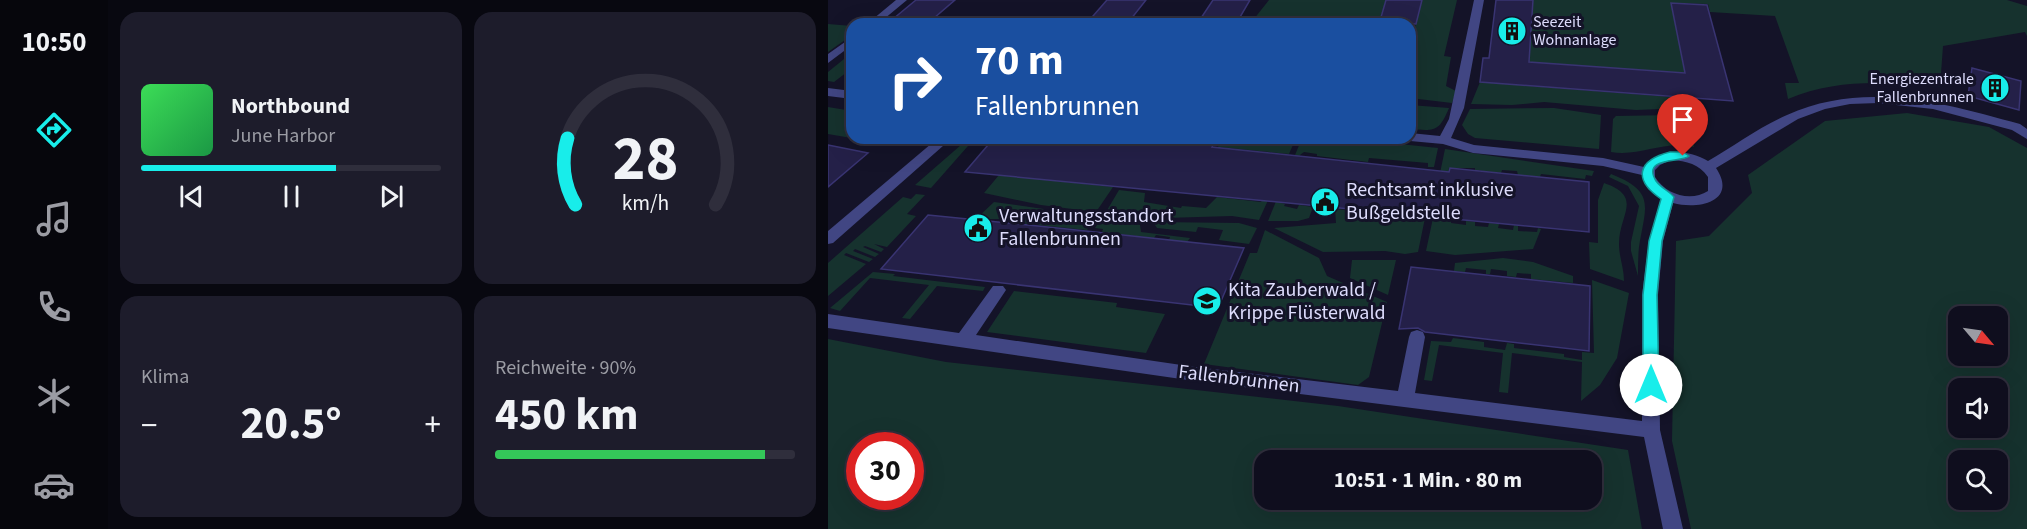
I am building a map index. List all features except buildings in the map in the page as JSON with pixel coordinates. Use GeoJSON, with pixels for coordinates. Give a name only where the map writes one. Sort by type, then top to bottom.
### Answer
{"type":"FeatureCollection","features":[{"type":"Feature","properties":{"kind":"street"},"geometry":{"type":"LineString","coordinates":[[880,18],[902,0]]}},
{"type":"Feature","properties":{"kind":"street"},"geometry":{"type":"LineString","coordinates":[[1444,140],[1455,119],[1479,0]]}},
{"type":"Feature","properties":{"kind":"street"},"geometry":{"type":"LineString","coordinates":[[833,56],[846,45]]}},
{"type":"Feature","properties":{"kind":"street"},"geometry":{"type":"LineString","coordinates":[[828,92],[846,94]]}},
{"type":"Feature","properties":{"kind":"street"},"geometry":{"type":"LineString","coordinates":[[1707,167],[1796,115],[1847,100],[1895,98],[1940,106],[2022,131]]}},
{"type":"Feature","properties":{"kind":"street"},"geometry":{"type":"LineString","coordinates":[[1416,138],[1444,140],[1473,149],[1602,162],[1648,172]]}},
{"type":"Feature","properties":{"kind":"street"},"geometry":{"type":"LineString","coordinates":[[828,239],[938,144]]}},
{"type":"Feature","properties":{"kind":"street"},"geometry":{"type":"LineString","coordinates":[[1683,156],[1707,167],[1715,175],[1718,184],[1715,193],[1707,199],[1695,202],[1668,197],[1656,190],[1649,181],[1648,172],[1651,164],[1659,158],[1683,156]]}},
{"type":"Feature","properties":{"kind":"street"},"geometry":{"type":"LineString","coordinates":[[1668,197],[1656,241],[1650,295],[1651,430],[1673,529]]}},
{"type":"Feature","properties":{"kind":"street"},"geometry":{"type":"LineString","coordinates":[[963,341],[998,290]]}},
{"type":"Feature","properties":{"kind":"street","name":"Fallenbrunnen"},"geometry":{"type":"LineString","coordinates":[[828,321],[1195,374],[1651,430]]}},
{"type":"Feature","properties":{"kind":"street"},"geometry":{"type":"LineString","coordinates":[[1406,400],[1417,337]]}},
{"type":"Feature","properties":{"kind":"green space"},"geometry":{"type":"Polygon","coordinates":[[[1269,0],[1386,0],[1381,18],[1255,18],[1269,0]]]}},
{"type":"Feature","properties":{"kind":"green space"},"geometry":{"type":"Polygon","coordinates":[[[1422,0],[1457,0],[1444,56],[1451,57],[1446,86],[1456,91],[1452,103],[1416,99],[1416,24],[1422,0]]]}},
{"type":"Feature","properties":{"kind":"green space"},"geometry":{"type":"Polygon","coordinates":[[[1533,0],[2007,0],[2027,6],[2027,36],[2025,32],[1943,46],[1940,87],[1863,83],[1825,88],[1788,99],[1785,83],[1799,83],[1775,16],[1710,12],[1708,4],[1671,3],[1685,73],[1529,62],[1533,0]]]}},
{"type":"Feature","properties":{"kind":"green space"},"geometry":{"type":"Polygon","coordinates":[[[828,24],[846,26],[846,39],[828,52],[828,24]]]}},
{"type":"Feature","properties":{"kind":"green space"},"geometry":{"type":"Polygon","coordinates":[[[846,59],[846,73],[834,82],[828,81],[828,72],[846,59]]]}},
{"type":"Feature","properties":{"kind":"green space"},"geometry":{"type":"Polygon","coordinates":[[[1480,82],[1684,98],[1685,108],[1636,110],[1544,102],[1512,105],[1471,104],[1480,82]]]}},
{"type":"Feature","properties":{"kind":"green space"},"geometry":{"type":"Polygon","coordinates":[[[1416,105],[1449,108],[1439,126],[1431,130],[1416,130],[1416,105]]]}},
{"type":"Feature","properties":{"kind":"green space"},"geometry":{"type":"Polygon","coordinates":[[[828,107],[846,110],[846,137],[828,134],[828,107]]]}},
{"type":"Feature","properties":{"kind":"green space"},"geometry":{"type":"Polygon","coordinates":[[[1554,108],[1601,115],[1599,149],[1475,138],[1468,134],[1462,125],[1470,109],[1554,108]]]}},
{"type":"Feature","properties":{"kind":"green space"},"geometry":{"type":"Polygon","coordinates":[[[1907,113],[1989,127],[2027,148],[2027,529],[1691,529],[1672,441],[1676,241],[1709,236],[1752,193],[1748,175],[1825,121],[1907,113]]]}},
{"type":"Feature","properties":{"kind":"green space"},"geometry":{"type":"Polygon","coordinates":[[[1616,116],[1688,116],[1694,147],[1683,145],[1622,153],[1611,152],[1613,119],[1616,116]]]}},
{"type":"Feature","properties":{"kind":"green space"},"geometry":{"type":"Polygon","coordinates":[[[962,144],[970,144],[931,188],[915,185],[962,144]]]}},
{"type":"Feature","properties":{"kind":"green space"},"geometry":{"type":"Polygon","coordinates":[[[1219,144],[1293,144],[1289,154],[1218,147],[1219,144]]]}},
{"type":"Feature","properties":{"kind":"green space"},"geometry":{"type":"Polygon","coordinates":[[[1300,144],[1400,144],[1438,148],[1434,167],[1428,167],[1428,163],[1369,158],[1368,162],[1317,156],[1317,154],[1304,152],[1300,155],[1281,203],[1297,209],[1299,205],[1313,207],[1309,218],[1298,221],[1268,221],[1300,144]]]}},
{"type":"Feature","properties":{"kind":"green space"},"geometry":{"type":"Polygon","coordinates":[[[1445,149],[1594,171],[1592,176],[1586,175],[1585,179],[1541,174],[1540,177],[1518,175],[1517,171],[1502,170],[1501,173],[1475,170],[1475,168],[1449,168],[1443,203],[1434,202],[1445,149]]]}},
{"type":"Feature","properties":{"kind":"green space"},"geometry":{"type":"Polygon","coordinates":[[[1611,174],[1636,187],[1642,194],[1645,211],[1638,276],[1631,251],[1631,242],[1639,206],[1628,186],[1609,177],[1611,174]]]}},
{"type":"Feature","properties":{"kind":"green space"},"geometry":{"type":"Polygon","coordinates":[[[999,175],[1113,187],[1096,212],[1041,205],[984,193],[999,175]]]}},
{"type":"Feature","properties":{"kind":"green space"},"geometry":{"type":"Polygon","coordinates":[[[1604,183],[1616,188],[1623,194],[1626,201],[1619,244],[1624,281],[1590,269],[1589,242],[1598,243],[1598,200],[1604,183]]]}},
{"type":"Feature","properties":{"kind":"green space"},"geometry":{"type":"Polygon","coordinates":[[[1119,190],[1145,193],[1144,202],[1181,208],[1182,206],[1206,208],[1217,197],[1261,202],[1264,197],[1269,198],[1259,220],[1232,216],[1165,218],[1106,212],[1119,190]]]}},
{"type":"Feature","properties":{"kind":"green space"},"geometry":{"type":"Polygon","coordinates":[[[916,194],[925,195],[907,214],[916,216],[887,247],[874,244],[884,249],[881,252],[863,247],[879,254],[875,257],[855,249],[853,251],[873,259],[869,262],[846,253],[844,255],[866,264],[828,296],[828,263],[903,197],[911,199],[916,194]]]}},
{"type":"Feature","properties":{"kind":"green space"},"geometry":{"type":"Polygon","coordinates":[[[994,202],[1044,209],[1042,213],[1063,217],[1066,213],[1095,219],[1087,230],[1009,222],[1010,219],[976,219],[994,202]]]}},
{"type":"Feature","properties":{"kind":"green space"},"geometry":{"type":"Polygon","coordinates":[[[1335,209],[1355,211],[1354,215],[1369,216],[1369,213],[1400,216],[1399,220],[1414,222],[1416,217],[1425,218],[1418,252],[1405,254],[1385,251],[1323,252],[1274,228],[1336,223],[1335,209]]]}},
{"type":"Feature","properties":{"kind":"green space"},"geometry":{"type":"Polygon","coordinates":[[[1102,217],[1140,225],[1141,232],[1190,238],[1187,242],[1169,240],[1170,237],[1156,235],[1154,238],[1102,232],[1103,229],[1095,228],[1102,217]]]}},
{"type":"Feature","properties":{"kind":"green space"},"geometry":{"type":"Polygon","coordinates":[[[1433,218],[1451,219],[1451,223],[1466,225],[1466,221],[1475,222],[1475,226],[1488,227],[1489,223],[1499,224],[1498,228],[1513,230],[1514,225],[1518,226],[1518,231],[1537,232],[1538,228],[1541,229],[1533,249],[1455,255],[1426,251],[1433,218]]]}},
{"type":"Feature","properties":{"kind":"green space"},"geometry":{"type":"Polygon","coordinates":[[[1153,222],[1239,223],[1257,228],[1249,244],[1219,240],[1223,230],[1198,227],[1196,232],[1157,228],[1153,222]]]}},
{"type":"Feature","properties":{"kind":"green space"},"geometry":{"type":"Polygon","coordinates":[[[1265,230],[1319,258],[1327,276],[1387,302],[1369,377],[1358,385],[1204,364],[1250,253],[1257,253],[1265,230]]]}},
{"type":"Feature","properties":{"kind":"green space"},"geometry":{"type":"Polygon","coordinates":[[[1503,258],[1533,262],[1573,276],[1573,283],[1531,279],[1531,274],[1517,273],[1516,277],[1507,276],[1507,271],[1491,269],[1490,274],[1486,274],[1486,270],[1466,268],[1465,272],[1454,271],[1455,263],[1503,258]]]}},
{"type":"Feature","properties":{"kind":"green space"},"geometry":{"type":"Polygon","coordinates":[[[1352,260],[1396,260],[1388,295],[1350,278],[1352,260]]]}},
{"type":"Feature","properties":{"kind":"green space"},"geometry":{"type":"Polygon","coordinates":[[[873,272],[985,287],[983,291],[937,286],[910,319],[902,318],[929,285],[870,278],[840,311],[830,308],[873,272]]]}},
{"type":"Feature","properties":{"kind":"green space"},"geometry":{"type":"Polygon","coordinates":[[[1592,280],[1629,293],[1617,358],[1600,385],[1581,401],[1582,362],[1512,353],[1508,393],[1499,392],[1503,353],[1439,345],[1432,381],[1424,380],[1431,341],[1451,342],[1453,338],[1484,342],[1484,347],[1505,350],[1507,343],[1514,344],[1514,348],[1564,354],[1564,357],[1582,360],[1582,352],[1594,353],[1592,280]]]}},
{"type":"Feature","properties":{"kind":"green space"},"geometry":{"type":"Polygon","coordinates":[[[1014,291],[1117,303],[1116,307],[1165,314],[1146,353],[987,332],[1014,291]]]}},
{"type":"Feature","properties":{"kind":"green space"},"geometry":{"type":"Polygon","coordinates":[[[828,339],[946,362],[1338,406],[1628,450],[1642,529],[828,529],[828,339]]]}},
{"type":"Feature","properties":{"kind":"place","name":"Seezeit Wohnanlage"},"geometry":{"type":"Point","coordinates":[1512,31]}},
{"type":"Feature","properties":{"kind":"place","name":"Energiezentrale Fallenbrunnen"},"geometry":{"type":"Point","coordinates":[1995,88]}},
{"type":"Feature","properties":{"kind":"place","name":"Rechtsamt inklusive Bußgeldstelle"},"geometry":{"type":"Point","coordinates":[1325,202]}},
{"type":"Feature","properties":{"kind":"place","name":"Verwaltungsstandort Fallenbrunnen"},"geometry":{"type":"Point","coordinates":[978,228]}},
{"type":"Feature","properties":{"kind":"place","name":"Kita Zauberwald / Krippe Flüsterwald"},"geometry":{"type":"Point","coordinates":[1207,301]}},
{"type":"Feature","properties":{"kind":"route"},"geometry":{"type":"LineString","coordinates":[[1651,385],[1650,295],[1656,241],[1668,197],[1656,190],[1649,181],[1648,172],[1651,164],[1659,158],[1683,156]]}}]}
